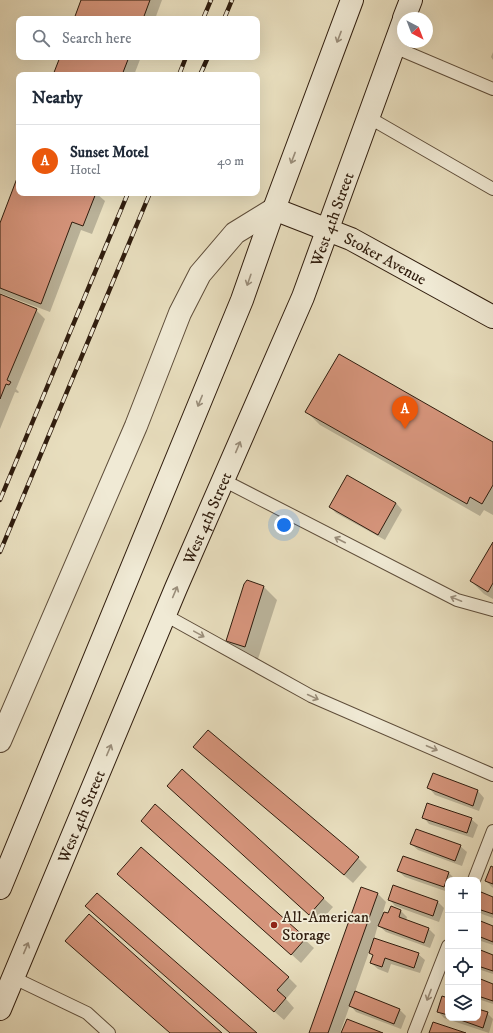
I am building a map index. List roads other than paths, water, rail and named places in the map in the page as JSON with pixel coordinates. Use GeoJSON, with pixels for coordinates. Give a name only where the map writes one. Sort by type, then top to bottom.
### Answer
{"type":"FeatureCollection","features":[{"type":"Feature","properties":{"kind":"main road"},"geometry":{"type":"LineString","coordinates":[[0,888],[239,307],[352,0]]}},
{"type":"Feature","properties":{"kind":"main road"},"geometry":{"type":"LineString","coordinates":[[406,12],[411,0]]}},
{"type":"Feature","properties":{"kind":"main road","name":"West 4th Street"},"geometry":{"type":"LineString","coordinates":[[0,1009],[7,974],[303,297],[397,39]]}},
{"type":"Feature","properties":{"kind":"main road"},"geometry":{"type":"LineString","coordinates":[[0,741],[136,426],[180,313],[200,274],[235,233],[274,209]]}},
{"type":"Feature","properties":{"kind":"main road","name":"Stoker Avenue"},"geometry":{"type":"LineString","coordinates":[[274,209],[351,238],[493,317]]}},
{"type":"Feature","properties":{"kind":"lane"},"geometry":{"type":"LineString","coordinates":[[394,47],[493,89]]}},
{"type":"Feature","properties":{"kind":"lane"},"geometry":{"type":"LineString","coordinates":[[368,117],[493,188]]}},
{"type":"Feature","properties":{"kind":"lane"},"geometry":{"type":"LineString","coordinates":[[223,480],[456,600],[493,610]]}},
{"type":"Feature","properties":{"kind":"lane"},"geometry":{"type":"LineString","coordinates":[[165,615],[311,696],[493,774]]}},
{"type":"Feature","properties":{"kind":"lane"},"geometry":{"type":"LineString","coordinates":[[475,877],[493,831]]}},
{"type":"Feature","properties":{"kind":"lane"},"geometry":{"type":"LineString","coordinates":[[414,1033],[447,949]]}},
{"type":"Feature","properties":{"kind":"lane"},"geometry":{"type":"LineString","coordinates":[[7,974],[87,1012],[110,1033]]}},
{"type":"Feature","properties":{"kind":"railway"},"geometry":{"type":"LineString","coordinates":[[204,16],[211,0]]}},
{"type":"Feature","properties":{"kind":"railway"},"geometry":{"type":"LineString","coordinates":[[225,16],[232,0]]}},
{"type":"Feature","properties":{"kind":"railway"},"geometry":{"type":"LineString","coordinates":[[180,72],[185,60]]}},
{"type":"Feature","properties":{"kind":"railway"},"geometry":{"type":"LineString","coordinates":[[201,72],[207,60]]}},
{"type":"Feature","properties":{"kind":"railway"},"geometry":{"type":"LineString","coordinates":[[0,500],[127,196]]}},
{"type":"Feature","properties":{"kind":"railway"},"geometry":{"type":"LineString","coordinates":[[0,552],[149,196]]}},
{"type":"Feature","properties":{"kind":"place","name":"Sunset Motel"},"geometry":{"type":"Point","coordinates":[405,429]}},
{"type":"Feature","properties":{"kind":"place","name":"All-American Storage"},"geometry":{"type":"Point","coordinates":[274,925]}}]}
